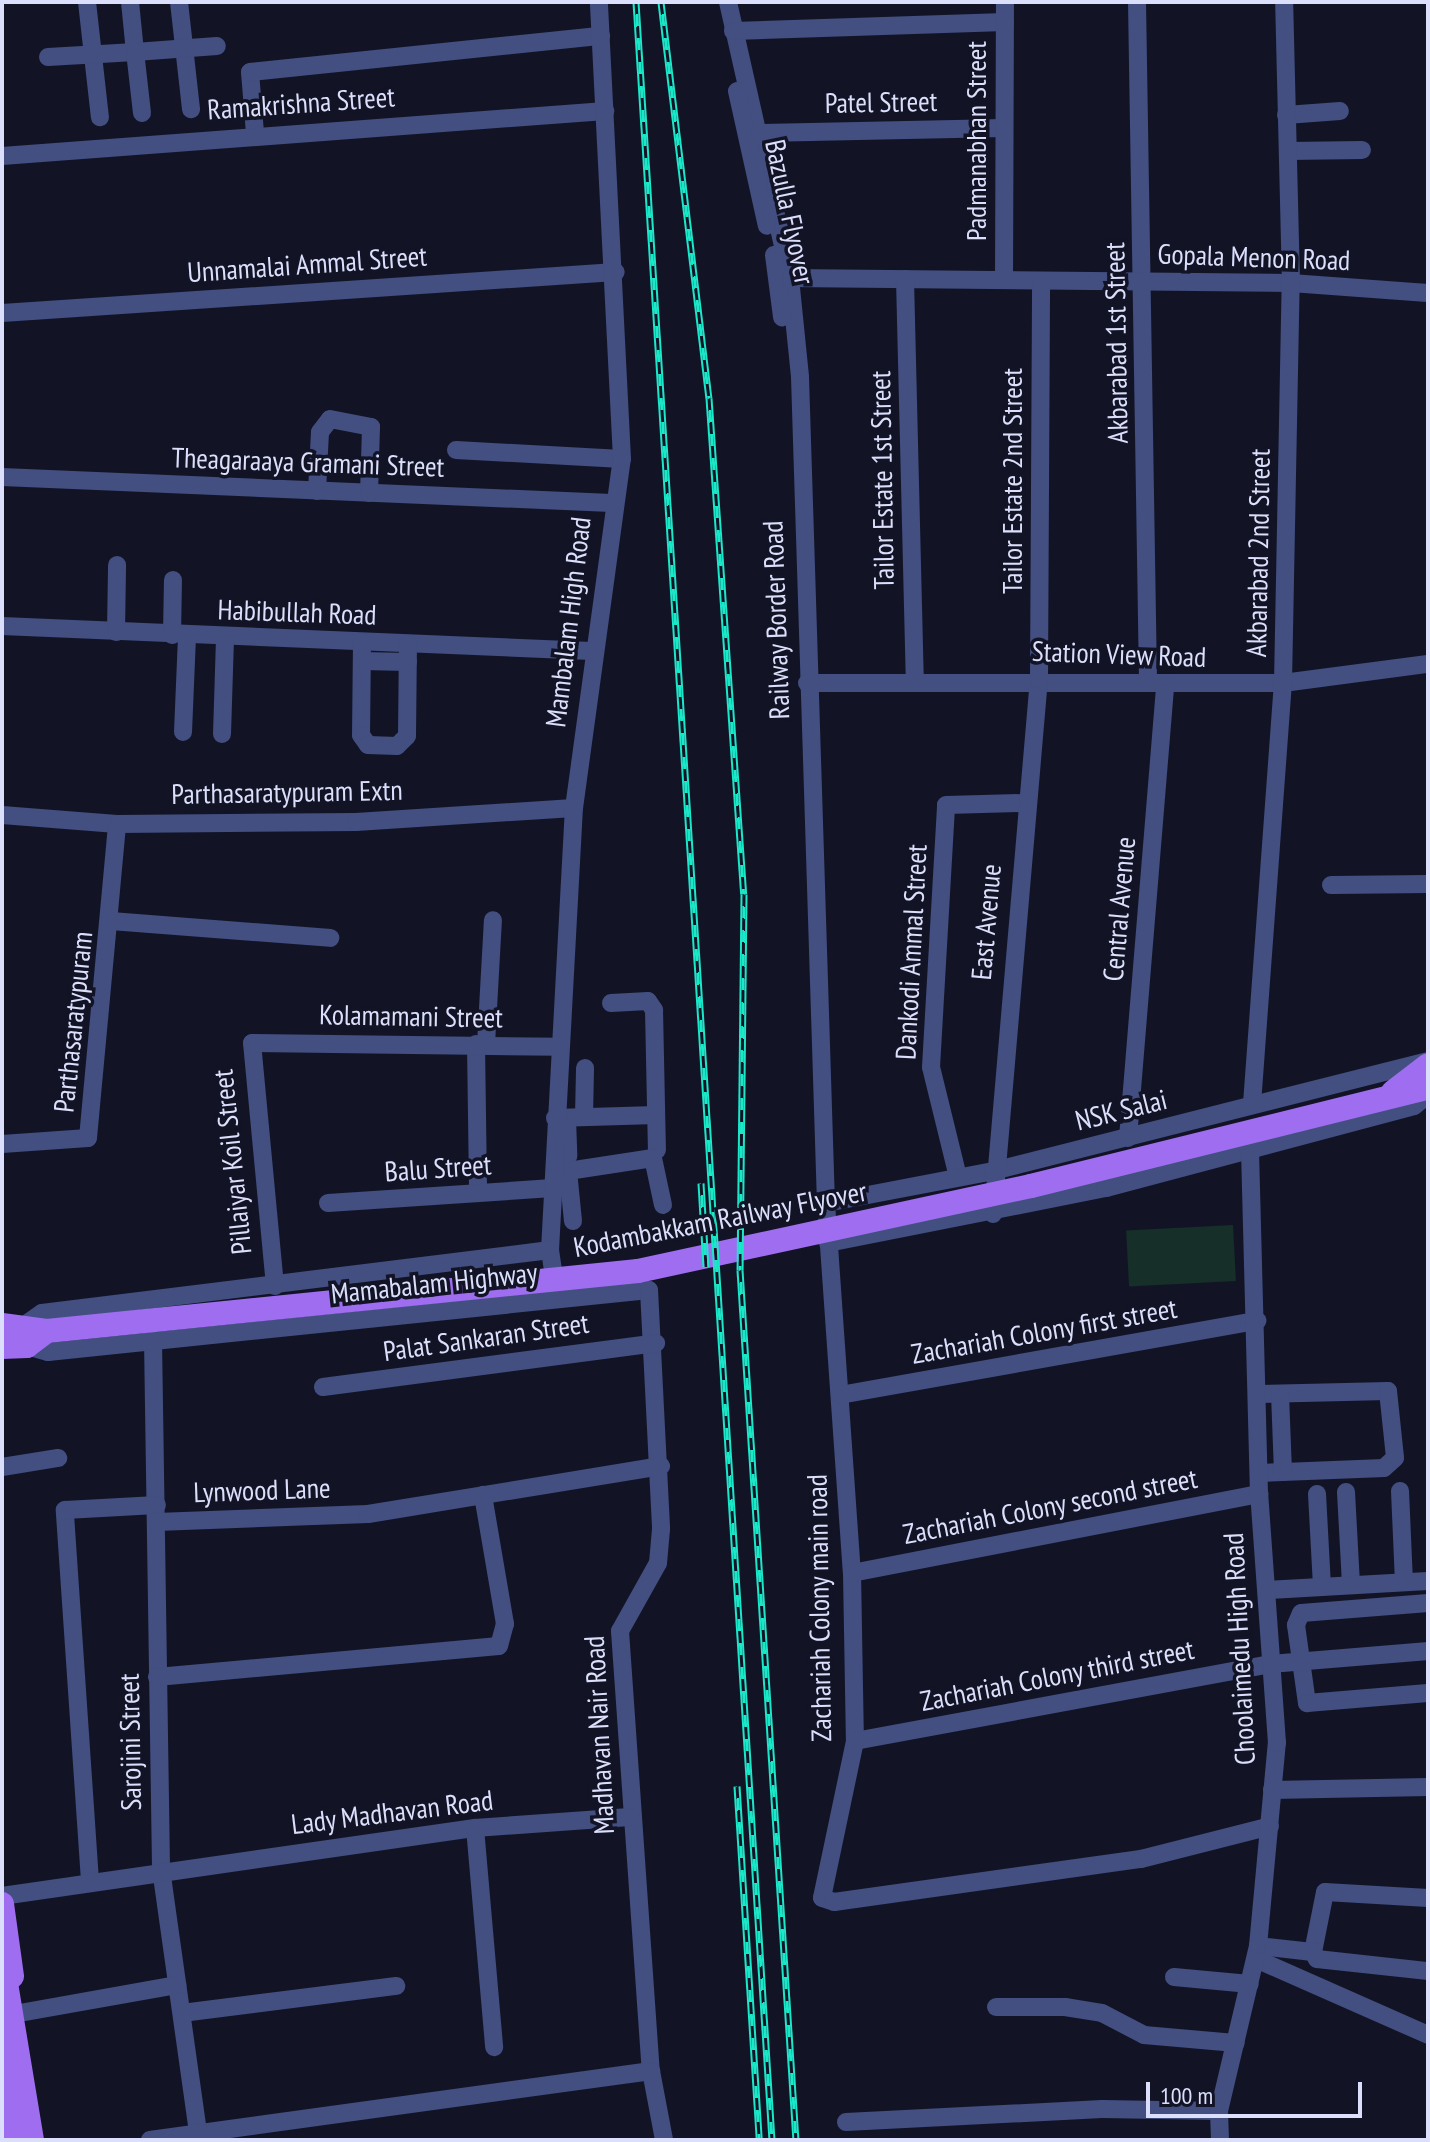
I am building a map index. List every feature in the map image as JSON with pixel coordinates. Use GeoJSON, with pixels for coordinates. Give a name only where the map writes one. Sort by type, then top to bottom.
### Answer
{"type":"FeatureCollection","features":[{"type":"Feature","properties":{"kind":"main road","name":"Kodambakkam Railway Flyover"},"geometry":{"type":"LineString","coordinates":[[1385,1095],[1428,1063]]}},
{"type":"Feature","properties":{"kind":"main road","name":"Kodambakkam Railway Flyover"},"geometry":{"type":"LineString","coordinates":[[2,1347],[31,1331],[638,1271],[1031,1186],[1385,1095],[1428,1088]]}},
{"type":"Feature","properties":{"kind":"main road"},"geometry":{"type":"LineString","coordinates":[[2,1904],[14,2014],[16,2139]]}},
{"type":"Feature","properties":{"kind":"main road"},"geometry":{"type":"LineString","coordinates":[[2,1959],[14,2014]]}},
{"type":"Feature","properties":{"kind":"main road"},"geometry":{"type":"LineString","coordinates":[[2,2049],[16,2139]]}},
{"type":"Feature","properties":{"kind":"street"},"geometry":{"type":"LineString","coordinates":[[87,2],[100,117]]}},
{"type":"Feature","properties":{"kind":"street"},"geometry":{"type":"LineString","coordinates":[[130,2],[142,113]]}},
{"type":"Feature","properties":{"kind":"street"},"geometry":{"type":"LineString","coordinates":[[179,2],[191,109]]}},
{"type":"Feature","properties":{"kind":"street","name":"Mambalam High Road"},"geometry":{"type":"LineString","coordinates":[[550,1250],[565,1211],[553,1188],[569,1118],[558,1047],[574,808],[611,503],[622,459],[616,272],[599,2]]}},
{"type":"Feature","properties":{"kind":"street","name":"Bazulla Flyover"},"geometry":{"type":"LineString","coordinates":[[716,2],[773,248],[798,435]]}},
{"type":"Feature","properties":{"kind":"street","name":"Railway Border Road"},"geometry":{"type":"LineString","coordinates":[[728,2],[790,278],[828,1243]]}},
{"type":"Feature","properties":{"kind":"street","name":"Padmanabhan Street"},"geometry":{"type":"LineString","coordinates":[[1004,280],[1005,2]]}},
{"type":"Feature","properties":{"kind":"street","name":"Akbarabad 1st Street"},"geometry":{"type":"LineString","coordinates":[[1137,2],[1157,684]]}},
{"type":"Feature","properties":{"kind":"street","name":"Akbarabad 2nd Street"},"geometry":{"type":"LineString","coordinates":[[1252,1104],[1283,683],[1291,283],[1284,2]]}},
{"type":"Feature","properties":{"kind":"street"},"geometry":{"type":"LineString","coordinates":[[733,31],[1005,22]]}},
{"type":"Feature","properties":{"kind":"street"},"geometry":{"type":"LineString","coordinates":[[255,133],[250,72],[601,36]]}},
{"type":"Feature","properties":{"kind":"street"},"geometry":{"type":"LineString","coordinates":[[48,57],[217,46]]}},
{"type":"Feature","properties":{"kind":"street","name":"Ramakrishna Street"},"geometry":{"type":"LineString","coordinates":[[2,156],[255,133],[605,111]]}},
{"type":"Feature","properties":{"kind":"street"},"geometry":{"type":"LineString","coordinates":[[1286,115],[1340,111]]}},
{"type":"Feature","properties":{"kind":"street","name":"Patel Street"},"geometry":{"type":"LineString","coordinates":[[759,133],[1003,128]]}},
{"type":"Feature","properties":{"kind":"street"},"geometry":{"type":"LineString","coordinates":[[1288,151],[1362,150]]}},
{"type":"Feature","properties":{"kind":"street","name":"Unnamalai Ammal Street"},"geometry":{"type":"LineString","coordinates":[[2,313],[616,272]]}},
{"type":"Feature","properties":{"kind":"street","name":"Gopala Menon Road"},"geometry":{"type":"LineString","coordinates":[[790,278],[1041,283],[1291,283],[1428,293]]}},
{"type":"Feature","properties":{"kind":"street","name":"Tailor Estate 1st Street"},"geometry":{"type":"LineString","coordinates":[[905,279],[915,679]]}},
{"type":"Feature","properties":{"kind":"street","name":"Tailor Estate 2nd Street"},"geometry":{"type":"LineString","coordinates":[[1039,679],[1041,283]]}},
{"type":"Feature","properties":{"kind":"street"},"geometry":{"type":"LineString","coordinates":[[317,491],[320,432],[330,419],[371,427],[369,493]]}},
{"type":"Feature","properties":{"kind":"street"},"geometry":{"type":"LineString","coordinates":[[456,450],[622,459]]}},
{"type":"Feature","properties":{"kind":"street","name":"Theagaraaya Gramani Street"},"geometry":{"type":"LineString","coordinates":[[2,477],[611,503]]}},
{"type":"Feature","properties":{"kind":"street"},"geometry":{"type":"LineString","coordinates":[[116,632],[117,565]]}},
{"type":"Feature","properties":{"kind":"street"},"geometry":{"type":"LineString","coordinates":[[173,580],[180,635],[183,732]]}},
{"type":"Feature","properties":{"kind":"street","name":"Habibullah Road"},"geometry":{"type":"LineString","coordinates":[[2,626],[225,637],[362,652],[591,651]]}},
{"type":"Feature","properties":{"kind":"street"},"geometry":{"type":"LineString","coordinates":[[222,734],[225,637]]}},
{"type":"Feature","properties":{"kind":"street"},"geometry":{"type":"LineString","coordinates":[[362,652],[361,735],[368,745],[397,746],[407,736],[408,653]]}},
{"type":"Feature","properties":{"kind":"street","name":"Station View Road"},"geometry":{"type":"LineString","coordinates":[[807,683],[915,679],[1283,683],[1428,664]]}},
{"type":"Feature","properties":{"kind":"street","name":"East Avenue"},"geometry":{"type":"LineString","coordinates":[[993,1214],[993,1171],[1024,803],[1039,679]]}},
{"type":"Feature","properties":{"kind":"street","name":"Central Avenue"},"geometry":{"type":"LineString","coordinates":[[1128,1138],[1157,684]]}},
{"type":"Feature","properties":{"kind":"street","name":"Dankodi Ammal Street"},"geometry":{"type":"LineString","coordinates":[[958,1177],[931,1067],[946,805],[1024,803]]}},
{"type":"Feature","properties":{"kind":"street","name":"Parthasaratypuram Extn"},"geometry":{"type":"LineString","coordinates":[[2,815],[117,824],[356,822],[574,808]]}},
{"type":"Feature","properties":{"kind":"street","name":"Parthasaratypuram"},"geometry":{"type":"LineString","coordinates":[[2,1144],[88,1138],[111,921],[117,824]]}},
{"type":"Feature","properties":{"kind":"street"},"geometry":{"type":"LineString","coordinates":[[1331,885],[1428,884]]}},
{"type":"Feature","properties":{"kind":"street"},"geometry":{"type":"LineString","coordinates":[[478,1192],[481,1044],[493,920]]}},
{"type":"Feature","properties":{"kind":"street"},"geometry":{"type":"LineString","coordinates":[[111,921],[330,938]]}},
{"type":"Feature","properties":{"kind":"street"},"geometry":{"type":"LineString","coordinates":[[611,1003],[653,1007],[657,1150]]}},
{"type":"Feature","properties":{"kind":"street","name":"Kolamamani Street"},"geometry":{"type":"LineString","coordinates":[[263,1041],[558,1047]]}},
{"type":"Feature","properties":{"kind":"street","name":"Pillaiyar Koil Street"},"geometry":{"type":"LineString","coordinates":[[263,1041],[252,1043],[248,1055],[275,1286]]}},
{"type":"Feature","properties":{"kind":"street","name":"NSK Salai"},"geometry":{"type":"LineString","coordinates":[[826,1203],[993,1171],[1252,1104],[1428,1063]]}},
{"type":"Feature","properties":{"kind":"street"},"geometry":{"type":"LineString","coordinates":[[568,1156],[569,1118],[585,1068]]}},
{"type":"Feature","properties":{"kind":"street"},"geometry":{"type":"LineString","coordinates":[[828,1243],[993,1214],[1250,1151],[1414,1106],[1428,1095]]}},
{"type":"Feature","properties":{"kind":"street"},"geometry":{"type":"LineString","coordinates":[[569,1118],[656,1115]]}},
{"type":"Feature","properties":{"kind":"street","name":"Choolaimedu High Road"},"geometry":{"type":"LineString","coordinates":[[1220,2140],[1219,2111],[1257,1952],[1277,1743],[1259,1494],[1257,1321],[1250,1151]]}},
{"type":"Feature","properties":{"kind":"street"},"geometry":{"type":"LineString","coordinates":[[565,1211],[568,1171],[650,1157],[663,1205]]}},
{"type":"Feature","properties":{"kind":"street","name":"Balu Street"},"geometry":{"type":"LineString","coordinates":[[328,1203],[553,1188]]}},
{"type":"Feature","properties":{"kind":"street","name":"Zachariah Colony main road"},"geometry":{"type":"LineString","coordinates":[[828,1243],[852,1573],[855,1741],[822,1898],[834,1902],[1141,1859],[1270,1826]]}},
{"type":"Feature","properties":{"kind":"street","name":"Mamabalam Highway"},"geometry":{"type":"LineString","coordinates":[[550,1250],[557,1298],[48,1352],[31,1331],[42,1313],[275,1286],[550,1250]]}},
{"type":"Feature","properties":{"kind":"street"},"geometry":{"type":"LineString","coordinates":[[473,1261],[479,1306]]}},
{"type":"Feature","properties":{"kind":"street"},"geometry":{"type":"LineString","coordinates":[[393,1271],[401,1314]]}},
{"type":"Feature","properties":{"kind":"street","name":"Madhavan Nair Road"},"geometry":{"type":"LineString","coordinates":[[557,1298],[649,1290],[656,1343],[661,1466],[658,1563],[620,1631],[630,1817],[651,2071],[664,2140]]}},
{"type":"Feature","properties":{"kind":"street","name":"Zachariah Colony first street"},"geometry":{"type":"LineString","coordinates":[[840,1395],[1257,1321]]}},
{"type":"Feature","properties":{"kind":"street","name":"Sarojini Street"},"geometry":{"type":"LineString","coordinates":[[153,1340],[161,1869],[198,2135]]}},
{"type":"Feature","properties":{"kind":"street","name":"Palat Sankaran Street"},"geometry":{"type":"LineString","coordinates":[[323,1387],[656,1343]]}},
{"type":"Feature","properties":{"kind":"street"},"geometry":{"type":"LineString","coordinates":[[1258,1394],[1388,1391],[1395,1458],[1384,1468],[1260,1473]]}},
{"type":"Feature","properties":{"kind":"street"},"geometry":{"type":"LineString","coordinates":[[1280,1394],[1283,1472]]}},
{"type":"Feature","properties":{"kind":"street"},"geometry":{"type":"LineString","coordinates":[[2,1467],[58,1458]]}},
{"type":"Feature","properties":{"kind":"street","name":"Lynwood Lane"},"geometry":{"type":"LineString","coordinates":[[90,1881],[65,1510],[368,1514],[661,1466]]}},
{"type":"Feature","properties":{"kind":"street"},"geometry":{"type":"LineString","coordinates":[[1400,1491],[1404,1582]]}},
{"type":"Feature","properties":{"kind":"street"},"geometry":{"type":"LineString","coordinates":[[1346,1492],[1351,1585]]}},
{"type":"Feature","properties":{"kind":"street","name":"Zachariah Colony second street"},"geometry":{"type":"LineString","coordinates":[[852,1573],[1259,1494]]}},
{"type":"Feature","properties":{"kind":"street"},"geometry":{"type":"LineString","coordinates":[[1317,1494],[1322,1587]]}},
{"type":"Feature","properties":{"kind":"street"},"geometry":{"type":"LineString","coordinates":[[157,1677],[499,1646],[505,1624],[483,1495]]}},
{"type":"Feature","properties":{"kind":"street"},"geometry":{"type":"LineString","coordinates":[[1268,1590],[1428,1581]]}},
{"type":"Feature","properties":{"kind":"street"},"geometry":{"type":"LineString","coordinates":[[1428,1603],[1301,1613],[1299,1661],[1307,1703],[1428,1693]]}},
{"type":"Feature","properties":{"kind":"street","name":"Zachariah Colony third street"},"geometry":{"type":"LineString","coordinates":[[855,1741],[1270,1664],[1428,1651]]}},
{"type":"Feature","properties":{"kind":"street"},"geometry":{"type":"LineString","coordinates":[[1272,1790],[1428,1787]]}},
{"type":"Feature","properties":{"kind":"street","name":"Lady Madhavan Road"},"geometry":{"type":"LineString","coordinates":[[2,1896],[161,1869],[475,1828],[630,1817]]}},
{"type":"Feature","properties":{"kind":"street"},"geometry":{"type":"LineString","coordinates":[[475,1828],[494,2047]]}},
{"type":"Feature","properties":{"kind":"street"},"geometry":{"type":"LineString","coordinates":[[1428,1898],[1325,1892],[1313,1952],[1317,1959],[1428,1971]]}},
{"type":"Feature","properties":{"kind":"street"},"geometry":{"type":"LineString","coordinates":[[1257,1952],[1313,1952]]}},
{"type":"Feature","properties":{"kind":"street"},"geometry":{"type":"LineString","coordinates":[[1257,1952],[1428,2035]]}},
{"type":"Feature","properties":{"kind":"street"},"geometry":{"type":"LineString","coordinates":[[1174,1977],[1250,1984]]}},
{"type":"Feature","properties":{"kind":"street"},"geometry":{"type":"LineString","coordinates":[[14,2014],[177,1985]]}},
{"type":"Feature","properties":{"kind":"street"},"geometry":{"type":"LineString","coordinates":[[182,2013],[396,1986]]}},
{"type":"Feature","properties":{"kind":"street"},"geometry":{"type":"LineString","coordinates":[[996,2007],[1065,2007],[1102,2013],[1144,2035],[1236,2043]]}},
{"type":"Feature","properties":{"kind":"street"},"geometry":{"type":"LineString","coordinates":[[150,2140],[651,2071]]}},
{"type":"Feature","properties":{"kind":"street"},"geometry":{"type":"LineString","coordinates":[[846,2122],[1072,2109],[1219,2111]]}},
{"type":"Feature","properties":{"kind":"green space"},"geometry":{"type":"Polygon","coordinates":[[[1233,1225],[1236,1281],[1129,1287],[1126,1231],[1233,1225]]]}},
{"type":"Feature","properties":{"kind":"railway"},"geometry":{"type":"LineString","coordinates":[[636,2],[772,2140]]}},
{"type":"Feature","properties":{"kind":"railway"},"geometry":{"type":"LineString","coordinates":[[661,2],[709,398],[744,894],[740,1270],[796,2140]]}},
{"type":"Feature","properties":{"kind":"railway"},"geometry":{"type":"LineString","coordinates":[[701,1183],[706,1267]]}},
{"type":"Feature","properties":{"kind":"railway"},"geometry":{"type":"LineString","coordinates":[[737,1786],[759,2140]]}}]}
